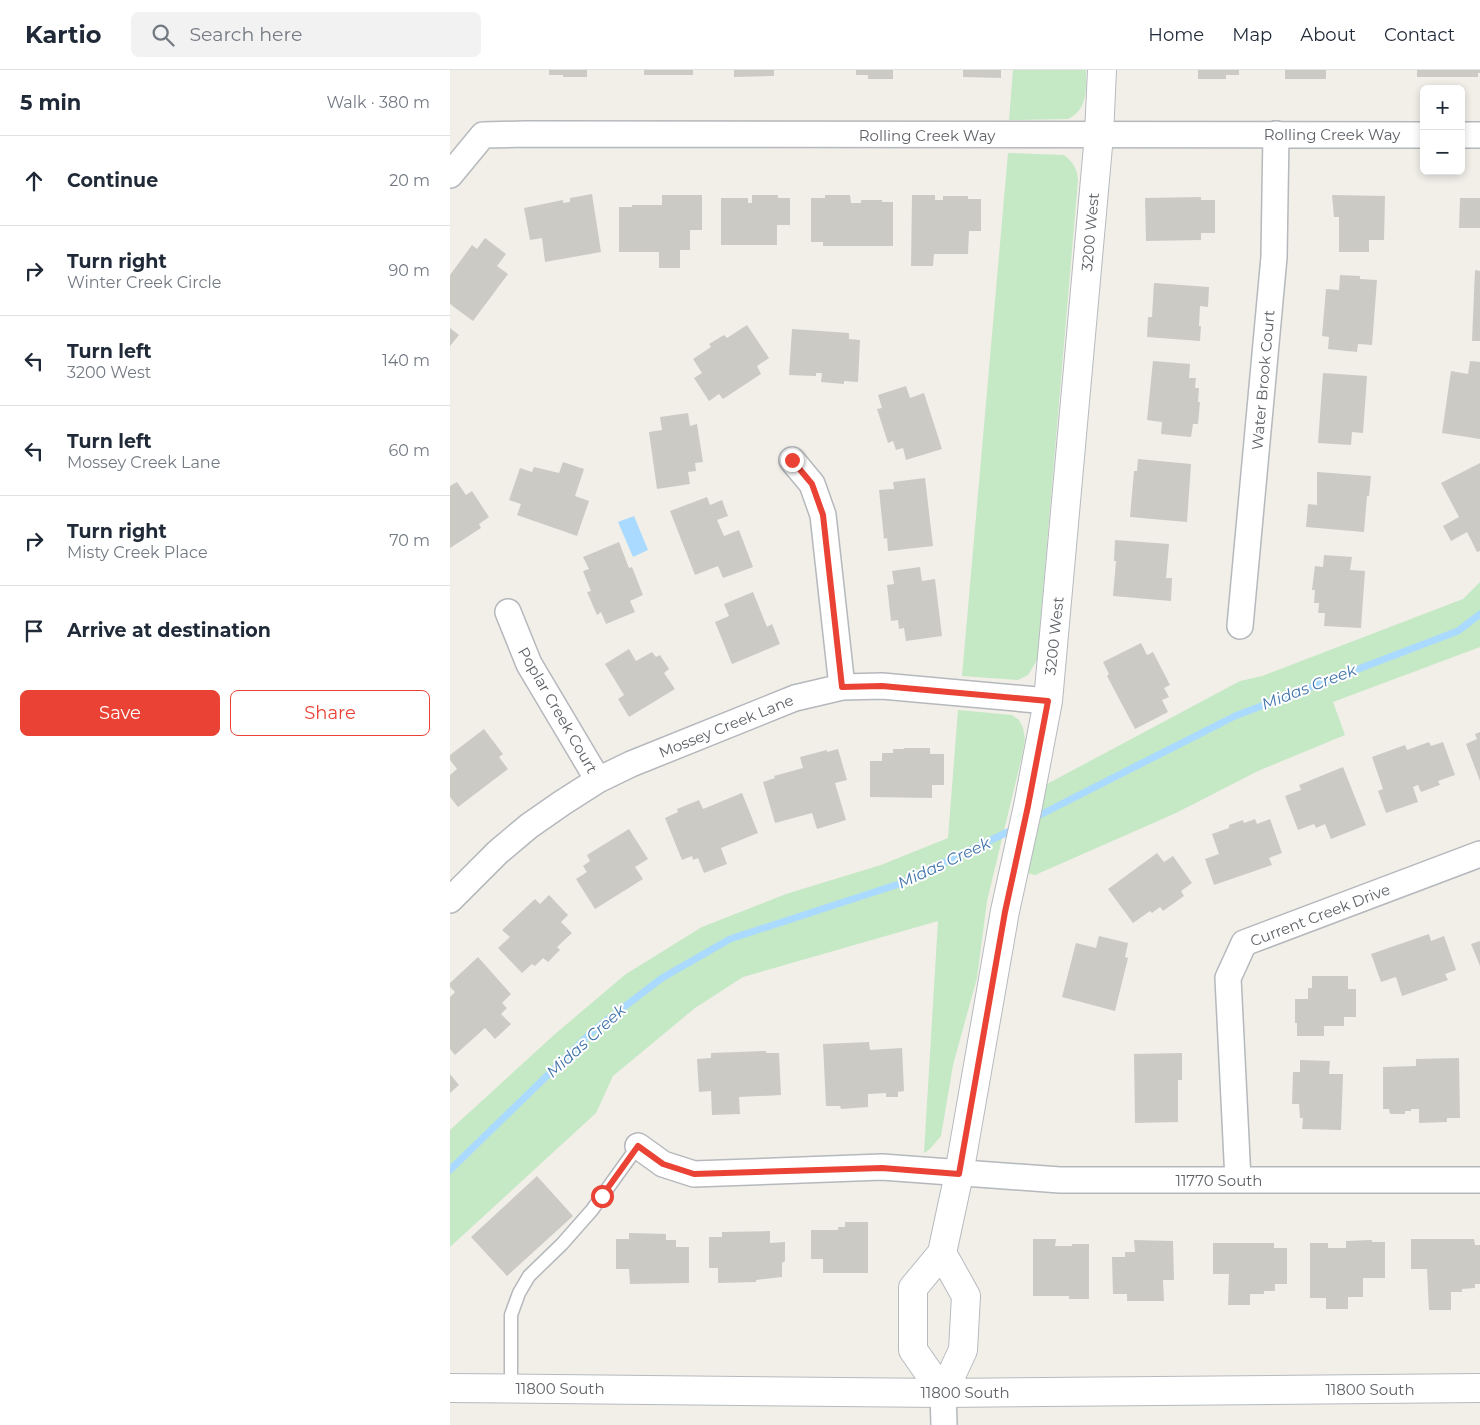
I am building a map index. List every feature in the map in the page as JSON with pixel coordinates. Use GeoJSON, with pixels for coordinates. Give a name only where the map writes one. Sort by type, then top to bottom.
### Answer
{"type":"FeatureCollection","features":[{"type":"Feature","properties":{"kind":"street","name":"3200 West"},"geometry":{"type":"LineString","coordinates":[[943,1393],[913,1350],[913,1288],[942,1253],[959,1174],[1005,912],[1048,701],[1099,135],[1102,70]]}},
{"type":"Feature","properties":{"kind":"street","name":"Water Brook Court"},"geometry":{"type":"LineString","coordinates":[[1240,626],[1274,257],[1276,134]]}},
{"type":"Feature","properties":{"kind":"street","name":"Rolling Creek Way"},"geometry":{"type":"LineString","coordinates":[[450,175],[483,135],[1420,134]]}},
{"type":"Feature","properties":{"kind":"street"},"geometry":{"type":"LineString","coordinates":[[1465,135],[1480,135]]}},
{"type":"Feature","properties":{"kind":"street"},"geometry":{"type":"LineString","coordinates":[[792,460],[812,484],[823,515],[842,687]]}},
{"type":"Feature","properties":{"kind":"street","name":"Poplar Creek Court"},"geometry":{"type":"LineString","coordinates":[[508,612],[529,664],[598,780]]}},
{"type":"Feature","properties":{"kind":"street","name":"Mossey Creek Lane"},"geometry":{"type":"LineString","coordinates":[[450,900],[498,852],[529,826],[562,802],[598,780],[631,764],[795,698],[842,687],[882,686],[1048,701]]}},
{"type":"Feature","properties":{"kind":"street","name":"Current Creek Drive"},"geometry":{"type":"LineString","coordinates":[[1238,1180],[1228,978],[1244,943],[1480,854]]}},
{"type":"Feature","properties":{"kind":"street","name":"11770 South"},"geometry":{"type":"LineString","coordinates":[[638,1146],[663,1164],[694,1174],[882,1168],[1060,1180],[1480,1180]]}},
{"type":"Feature","properties":{"kind":"street"},"geometry":{"type":"LineString","coordinates":[[942,1253],[966,1296],[963,1350],[943,1393],[944,1425]]}},
{"type":"Feature","properties":{"kind":"street","name":"11800 South"},"geometry":{"type":"LineString","coordinates":[[450,1388],[943,1393],[1480,1388]]}},
{"type":"Feature","properties":{"kind":"lane"},"geometry":{"type":"LineString","coordinates":[[511,1388],[511,1314],[519,1293],[530,1276],[592,1210],[638,1146]]}},
{"type":"Feature","properties":{"kind":"green space"},"geometry":{"type":"Polygon","coordinates":[[[1013,70],[1086,70],[1086,92],[1079,110],[1068,119],[1009,120],[1013,70]]]}},
{"type":"Feature","properties":{"kind":"green space"},"geometry":{"type":"Polygon","coordinates":[[[1008,153],[1064,155],[1074,166],[1078,180],[1037,660],[1028,675],[1018,680],[962,676],[1008,153]]]}},
{"type":"Feature","properties":{"kind":"green space"},"geometry":{"type":"Polygon","coordinates":[[[1480,582],[1480,647],[1333,702],[1345,735],[1258,771],[1176,813],[1035,875],[1027,873],[1047,784],[1240,681],[1262,676],[1463,599],[1480,582]]]}},
{"type":"Feature","properties":{"kind":"green space"},"geometry":{"type":"Polygon","coordinates":[[[958,710],[1012,715],[1019,720],[1025,739],[987,901],[977,978],[953,1065],[941,1136],[930,1149],[924,1153],[938,921],[743,977],[695,1008],[613,1076],[596,1113],[450,1247],[450,1130],[555,1034],[626,974],[702,927],[786,894],[881,865],[948,838],[958,710]]]}},
{"type":"Feature","properties":{"kind":"water"},"geometry":{"type":"Polygon","coordinates":[[[634,516],[648,550],[633,557],[618,522],[634,516]]]}},
{"type":"Feature","properties":{"kind":"building"},"geometry":{"type":"Polygon","coordinates":[[[549,70],[587,70],[587,77],[549,75],[549,70]]]}},
{"type":"Feature","properties":{"kind":"building"},"geometry":{"type":"Polygon","coordinates":[[[644,70],[693,70],[693,75],[644,75],[644,70]]]}},
{"type":"Feature","properties":{"kind":"building"},"geometry":{"type":"Polygon","coordinates":[[[734,70],[774,70],[774,76],[734,77],[734,70]]]}},
{"type":"Feature","properties":{"kind":"building"},"geometry":{"type":"Polygon","coordinates":[[[856,70],[893,70],[893,79],[868,79],[868,75],[856,75],[856,70]]]}},
{"type":"Feature","properties":{"kind":"building"},"geometry":{"type":"Polygon","coordinates":[[[963,70],[1001,70],[1001,78],[963,77],[963,70]]]}},
{"type":"Feature","properties":{"kind":"building"},"geometry":{"type":"Polygon","coordinates":[[[1198,70],[1239,70],[1239,75],[1226,75],[1226,79],[1198,79],[1198,70]]]}},
{"type":"Feature","properties":{"kind":"building"},"geometry":{"type":"Polygon","coordinates":[[[1285,70],[1326,70],[1326,79],[1285,79],[1285,70]]]}},
{"type":"Feature","properties":{"kind":"building"},"geometry":{"type":"Polygon","coordinates":[[[1417,70],[1480,70],[1480,73],[1478,73],[1478,77],[1417,77],[1417,70]]]}},
{"type":"Feature","properties":{"kind":"building"},"geometry":{"type":"Polygon","coordinates":[[[592,194],[601,252],[545,262],[542,238],[530,240],[524,208],[563,200],[563,203],[570,202],[570,198],[592,194]]]}},
{"type":"Feature","properties":{"kind":"building"},"geometry":{"type":"Polygon","coordinates":[[[662,195],[702,195],[702,230],[690,230],[690,250],[680,250],[680,268],[659,268],[659,252],[619,252],[619,207],[662,205],[662,195]]]}},
{"type":"Feature","properties":{"kind":"building"},"geometry":{"type":"Polygon","coordinates":[[[752,195],[778,195],[778,198],[790,198],[790,225],[777,225],[777,245],[721,245],[721,198],[748,198],[748,203],[752,203],[752,195]]]}},
{"type":"Feature","properties":{"kind":"building"},"geometry":{"type":"Polygon","coordinates":[[[825,195],[850,195],[851,203],[861,203],[861,200],[893,202],[893,246],[823,246],[823,242],[811,242],[811,198],[825,198],[825,195]]]}},
{"type":"Feature","properties":{"kind":"building"},"geometry":{"type":"Polygon","coordinates":[[[912,195],[935,195],[935,200],[943,200],[943,196],[968,196],[968,199],[981,199],[981,231],[969,231],[968,254],[934,254],[933,266],[911,266],[912,195]]]}},
{"type":"Feature","properties":{"kind":"building"},"geometry":{"type":"Polygon","coordinates":[[[1332,195],[1385,196],[1384,240],[1369,240],[1369,252],[1339,252],[1339,217],[1334,217],[1332,195]]]}},
{"type":"Feature","properties":{"kind":"building"},"geometry":{"type":"Polygon","coordinates":[[[1201,197],[1201,200],[1215,200],[1215,233],[1201,233],[1201,240],[1146,241],[1145,198],[1201,197]]]}},
{"type":"Feature","properties":{"kind":"building"},"geometry":{"type":"Polygon","coordinates":[[[1460,198],[1480,198],[1480,228],[1459,228],[1460,198]]]}},
{"type":"Feature","properties":{"kind":"building"},"geometry":{"type":"Polygon","coordinates":[[[485,238],[506,254],[497,266],[508,274],[473,321],[450,304],[450,275],[472,245],[477,249],[485,238]]]}},
{"type":"Feature","properties":{"kind":"building"},"geometry":{"type":"Polygon","coordinates":[[[1475,270],[1480,271],[1480,341],[1472,341],[1475,270]]]}},
{"type":"Feature","properties":{"kind":"building"},"geometry":{"type":"Polygon","coordinates":[[[1340,275],[1360,276],[1360,279],[1377,280],[1372,345],[1358,344],[1357,352],[1328,349],[1329,337],[1322,336],[1326,289],[1339,290],[1340,275]]]}},
{"type":"Feature","properties":{"kind":"building"},"geometry":{"type":"Polygon","coordinates":[[[1154,283],[1209,287],[1208,307],[1200,306],[1200,341],[1147,337],[1148,317],[1152,317],[1154,283]]]}},
{"type":"Feature","properties":{"kind":"building"},"geometry":{"type":"Polygon","coordinates":[[[747,325],[769,358],[757,366],[761,374],[723,399],[719,394],[709,401],[694,378],[702,373],[693,359],[711,347],[709,344],[724,335],[727,338],[747,325]]]}},
{"type":"Feature","properties":{"kind":"building"},"geometry":{"type":"Polygon","coordinates":[[[450,328],[459,335],[450,346],[450,328]]]}},
{"type":"Feature","properties":{"kind":"building"},"geometry":{"type":"Polygon","coordinates":[[[792,329],[849,333],[849,339],[860,340],[858,382],[844,381],[844,384],[821,382],[822,373],[816,373],[816,376],[789,375],[792,329]]]}},
{"type":"Feature","properties":{"kind":"building"},"geometry":{"type":"Polygon","coordinates":[[[1153,361],[1190,364],[1189,378],[1196,378],[1195,388],[1199,388],[1198,402],[1200,402],[1198,424],[1193,424],[1191,437],[1161,434],[1162,422],[1147,420],[1153,361]]]}},
{"type":"Feature","properties":{"kind":"building"},"geometry":{"type":"Polygon","coordinates":[[[1470,361],[1480,362],[1480,439],[1442,433],[1451,371],[1468,374],[1470,361]]]}},
{"type":"Feature","properties":{"kind":"building"},"geometry":{"type":"Polygon","coordinates":[[[1323,373],[1367,376],[1363,433],[1352,432],[1351,445],[1318,443],[1323,373]]]}},
{"type":"Feature","properties":{"kind":"building"},"geometry":{"type":"Polygon","coordinates":[[[906,386],[910,398],[924,393],[942,449],[906,460],[903,448],[896,450],[893,441],[888,443],[877,409],[882,408],[878,395],[906,386]]]}},
{"type":"Feature","properties":{"kind":"building"},"geometry":{"type":"Polygon","coordinates":[[[688,413],[690,426],[697,424],[703,462],[695,463],[696,471],[688,472],[690,484],[657,489],[649,432],[662,430],[660,417],[688,413]]]}},
{"type":"Feature","properties":{"kind":"building"},"geometry":{"type":"Polygon","coordinates":[[[1138,459],[1191,464],[1187,522],[1130,517],[1134,471],[1137,471],[1138,459]]]}},
{"type":"Feature","properties":{"kind":"building"},"geometry":{"type":"Polygon","coordinates":[[[563,462],[584,469],[575,496],[589,501],[577,536],[517,515],[521,504],[509,500],[520,468],[532,472],[534,467],[559,473],[563,462]]]}},
{"type":"Feature","properties":{"kind":"building"},"geometry":{"type":"Polygon","coordinates":[[[1480,463],[1480,551],[1477,552],[1467,532],[1451,541],[1443,526],[1459,517],[1441,483],[1480,463]]]}},
{"type":"Feature","properties":{"kind":"building"},"geometry":{"type":"Polygon","coordinates":[[[1317,472],[1371,476],[1364,532],[1306,527],[1308,504],[1317,505],[1317,472]]]}},
{"type":"Feature","properties":{"kind":"building"},"geometry":{"type":"Polygon","coordinates":[[[925,478],[933,546],[888,551],[887,538],[884,539],[879,490],[894,489],[893,482],[925,478]]]}},
{"type":"Feature","properties":{"kind":"building"},"geometry":{"type":"Polygon","coordinates":[[[457,482],[466,495],[472,491],[489,517],[479,524],[481,528],[450,548],[450,486],[457,482]]]}},
{"type":"Feature","properties":{"kind":"building"},"geometry":{"type":"Polygon","coordinates":[[[707,497],[710,505],[722,500],[728,516],[717,520],[724,536],[739,530],[753,567],[723,578],[718,566],[695,575],[670,511],[707,497]]]}},
{"type":"Feature","properties":{"kind":"building"},"geometry":{"type":"Polygon","coordinates":[[[1115,540],[1169,544],[1166,578],[1172,578],[1171,601],[1113,596],[1116,561],[1114,561],[1115,540]]]}},
{"type":"Feature","properties":{"kind":"building"},"geometry":{"type":"Polygon","coordinates":[[[619,542],[629,568],[632,567],[643,595],[630,601],[635,612],[606,624],[601,612],[597,615],[587,592],[591,591],[583,571],[589,569],[583,557],[619,542]]]}},
{"type":"Feature","properties":{"kind":"building"},"geometry":{"type":"Polygon","coordinates":[[[1324,555],[1352,557],[1350,570],[1365,571],[1361,628],[1324,626],[1325,613],[1318,613],[1319,603],[1314,603],[1315,590],[1312,590],[1315,566],[1323,567],[1324,555]]]}},
{"type":"Feature","properties":{"kind":"building"},"geometry":{"type":"Polygon","coordinates":[[[920,567],[922,581],[935,579],[942,636],[906,641],[904,628],[899,629],[898,620],[891,621],[887,585],[894,584],[892,571],[920,567]]]}},
{"type":"Feature","properties":{"kind":"building"},"geometry":{"type":"Polygon","coordinates":[[[753,592],[767,627],[772,624],[780,644],[732,664],[715,622],[729,616],[724,604],[753,592]]]}},
{"type":"Feature","properties":{"kind":"building"},"geometry":{"type":"Polygon","coordinates":[[[1141,643],[1147,655],[1153,652],[1170,685],[1164,688],[1169,697],[1162,700],[1168,712],[1135,729],[1107,676],[1109,674],[1103,662],[1141,643]]]}},
{"type":"Feature","properties":{"kind":"building"},"geometry":{"type":"Polygon","coordinates":[[[629,649],[636,661],[652,652],[656,657],[660,655],[669,669],[664,673],[675,689],[629,717],[618,699],[624,695],[605,664],[629,649]]]}},
{"type":"Feature","properties":{"kind":"building"},"geometry":{"type":"Polygon","coordinates":[[[484,729],[503,754],[499,757],[508,769],[458,807],[450,797],[450,775],[457,769],[450,760],[450,755],[484,729]]]}},
{"type":"Feature","properties":{"kind":"building"},"geometry":{"type":"Polygon","coordinates":[[[1480,732],[1480,781],[1466,744],[1477,739],[1475,734],[1480,732]]]}},
{"type":"Feature","properties":{"kind":"building"},"geometry":{"type":"Polygon","coordinates":[[[1429,742],[1431,746],[1443,742],[1455,775],[1438,781],[1440,785],[1421,792],[1418,785],[1413,787],[1418,802],[1386,813],[1378,791],[1383,789],[1372,757],[1405,745],[1407,750],[1429,742]]]}},
{"type":"Feature","properties":{"kind":"building"},"geometry":{"type":"Polygon","coordinates":[[[930,748],[930,754],[944,754],[944,785],[932,785],[932,798],[870,797],[870,761],[882,761],[882,753],[893,753],[893,749],[930,748]]]}},
{"type":"Feature","properties":{"kind":"building"},"geometry":{"type":"Polygon","coordinates":[[[838,749],[847,780],[835,783],[846,820],[817,829],[812,813],[775,823],[763,782],[775,778],[774,776],[803,768],[800,757],[838,749]]]}},
{"type":"Feature","properties":{"kind":"building"},"geometry":{"type":"Polygon","coordinates":[[[1343,767],[1366,825],[1331,839],[1325,824],[1316,828],[1314,824],[1298,830],[1285,796],[1301,790],[1299,785],[1343,767]]]}},
{"type":"Feature","properties":{"kind":"building"},"geometry":{"type":"Polygon","coordinates":[[[742,793],[758,833],[721,848],[727,864],[704,873],[698,858],[693,860],[692,856],[682,860],[665,818],[678,812],[677,809],[699,800],[703,809],[742,793]]]}},
{"type":"Feature","properties":{"kind":"building"},"geometry":{"type":"Polygon","coordinates":[[[1255,819],[1257,824],[1270,819],[1282,853],[1269,858],[1272,865],[1214,885],[1205,859],[1219,854],[1212,834],[1229,828],[1229,825],[1243,820],[1244,823],[1255,819]]]}},
{"type":"Feature","properties":{"kind":"building"},"geometry":{"type":"Polygon","coordinates":[[[629,829],[648,859],[635,867],[643,879],[595,909],[576,879],[587,872],[583,866],[590,861],[587,855],[629,829]]]}},
{"type":"Feature","properties":{"kind":"building"},"geometry":{"type":"Polygon","coordinates":[[[1157,853],[1164,862],[1173,856],[1192,883],[1181,891],[1184,896],[1163,911],[1160,907],[1152,913],[1150,911],[1133,923],[1108,889],[1157,853]]]}},
{"type":"Feature","properties":{"kind":"building"},"geometry":{"type":"Polygon","coordinates":[[[549,895],[568,915],[561,922],[572,933],[557,947],[560,950],[548,962],[543,958],[535,966],[532,964],[522,973],[498,948],[510,937],[502,930],[535,899],[540,904],[549,895]]]}},
{"type":"Feature","properties":{"kind":"building"},"geometry":{"type":"Polygon","coordinates":[[[1429,934],[1431,941],[1444,936],[1456,970],[1445,974],[1448,980],[1402,996],[1396,977],[1381,982],[1371,954],[1429,934]]]}},
{"type":"Feature","properties":{"kind":"building"},"geometry":{"type":"Polygon","coordinates":[[[1099,936],[1128,943],[1125,957],[1128,958],[1115,1011],[1062,997],[1076,943],[1096,948],[1099,936]]]}},
{"type":"Feature","properties":{"kind":"building"},"geometry":{"type":"Polygon","coordinates":[[[1480,941],[1480,966],[1471,944],[1480,941]]]}},
{"type":"Feature","properties":{"kind":"building"},"geometry":{"type":"Polygon","coordinates":[[[478,957],[511,994],[502,1003],[507,1008],[501,1014],[511,1024],[495,1039],[485,1028],[455,1055],[450,1049],[450,997],[455,992],[450,987],[450,983],[478,957]]]}},
{"type":"Feature","properties":{"kind":"building"},"geometry":{"type":"Polygon","coordinates":[[[1312,976],[1348,976],[1348,989],[1356,989],[1356,1017],[1344,1017],[1344,1026],[1324,1026],[1324,1036],[1297,1036],[1295,999],[1308,999],[1308,988],[1312,988],[1312,976]]]}},
{"type":"Feature","properties":{"kind":"building"},"geometry":{"type":"Polygon","coordinates":[[[869,1042],[870,1050],[902,1048],[904,1091],[898,1092],[898,1097],[886,1097],[886,1093],[868,1094],[868,1107],[841,1109],[840,1106],[826,1106],[823,1044],[869,1042]]]}},
{"type":"Feature","properties":{"kind":"building"},"geometry":{"type":"Polygon","coordinates":[[[766,1051],[766,1053],[779,1053],[781,1095],[739,1097],[740,1114],[712,1115],[711,1091],[699,1092],[697,1059],[711,1058],[711,1053],[766,1051]]]}},
{"type":"Feature","properties":{"kind":"building"},"geometry":{"type":"Polygon","coordinates":[[[1182,1053],[1182,1080],[1178,1080],[1178,1122],[1135,1123],[1134,1054],[1182,1053]]]}},
{"type":"Feature","properties":{"kind":"building"},"geometry":{"type":"Polygon","coordinates":[[[1459,1058],[1460,1118],[1447,1118],[1447,1122],[1419,1123],[1419,1109],[1405,1111],[1405,1114],[1390,1114],[1389,1109],[1383,1109],[1383,1067],[1416,1066],[1416,1059],[1459,1058]]]}},
{"type":"Feature","properties":{"kind":"building"},"geometry":{"type":"Polygon","coordinates":[[[1300,1060],[1330,1061],[1329,1074],[1343,1074],[1341,1130],[1302,1129],[1303,1118],[1300,1118],[1299,1104],[1292,1104],[1293,1072],[1300,1072],[1300,1060]]]}},
{"type":"Feature","properties":{"kind":"building"},"geometry":{"type":"Polygon","coordinates":[[[450,1074],[459,1085],[450,1093],[450,1074]]]}},
{"type":"Feature","properties":{"kind":"building"},"geometry":{"type":"Polygon","coordinates":[[[537,1176],[573,1216],[507,1276],[471,1237],[537,1176]]]}},
{"type":"Feature","properties":{"kind":"building"},"geometry":{"type":"Polygon","coordinates":[[[845,1222],[868,1222],[868,1273],[823,1273],[823,1259],[811,1259],[811,1230],[838,1230],[838,1227],[845,1227],[845,1222]]]}},
{"type":"Feature","properties":{"kind":"building"},"geometry":{"type":"Polygon","coordinates":[[[770,1231],[770,1243],[785,1242],[785,1261],[782,1263],[782,1277],[756,1280],[756,1282],[718,1283],[718,1268],[709,1268],[709,1237],[722,1237],[722,1232],[770,1231]]]}},
{"type":"Feature","properties":{"kind":"building"},"geometry":{"type":"Polygon","coordinates":[[[629,1233],[666,1234],[666,1240],[676,1240],[676,1247],[689,1247],[689,1283],[630,1284],[629,1269],[616,1269],[616,1239],[629,1239],[629,1233]]]}},
{"type":"Feature","properties":{"kind":"building"},"geometry":{"type":"Polygon","coordinates":[[[1033,1239],[1056,1239],[1055,1246],[1089,1244],[1089,1299],[1069,1299],[1069,1296],[1033,1296],[1033,1239]]]}},
{"type":"Feature","properties":{"kind":"building"},"geometry":{"type":"Polygon","coordinates":[[[1411,1239],[1474,1239],[1475,1245],[1480,1245],[1480,1284],[1475,1284],[1475,1288],[1462,1289],[1462,1292],[1451,1292],[1451,1310],[1429,1310],[1427,1269],[1411,1269],[1411,1239]]]}},
{"type":"Feature","properties":{"kind":"building"},"geometry":{"type":"Polygon","coordinates":[[[1134,1240],[1173,1241],[1174,1280],[1163,1280],[1164,1301],[1127,1301],[1127,1294],[1113,1294],[1112,1257],[1125,1257],[1125,1252],[1135,1252],[1134,1240]]]}},
{"type":"Feature","properties":{"kind":"building"},"geometry":{"type":"Polygon","coordinates":[[[1372,1240],[1372,1242],[1385,1242],[1385,1278],[1363,1278],[1363,1297],[1348,1297],[1348,1309],[1326,1309],[1326,1298],[1310,1298],[1310,1243],[1328,1243],[1328,1248],[1346,1248],[1346,1241],[1372,1240]]]}},
{"type":"Feature","properties":{"kind":"building"},"geometry":{"type":"Polygon","coordinates":[[[1213,1243],[1274,1243],[1274,1248],[1287,1248],[1287,1284],[1275,1284],[1275,1291],[1264,1291],[1264,1294],[1250,1294],[1250,1305],[1228,1305],[1229,1274],[1213,1274],[1213,1243]]]}},
{"type":"Feature","properties":{"kind":"waterway","name":"Midas Creek"},"geometry":{"type":"LineString","coordinates":[[1032,819],[1235,716],[1458,631],[1480,614]]}},
{"type":"Feature","properties":{"kind":"waterway","name":"Midas Creek"},"geometry":{"type":"LineString","coordinates":[[450,1170],[594,1030],[662,978],[730,939],[902,883],[1016,828]]}},
{"type":"Feature","properties":{"kind":"route"},"geometry":{"type":"LineString","coordinates":[[602,1196],[638,1146],[663,1164],[694,1174],[848,1168],[882,1168],[959,1174],[1005,912],[1048,701],[928,689],[882,686],[842,687],[823,515],[812,484],[792,460]]}}]}
